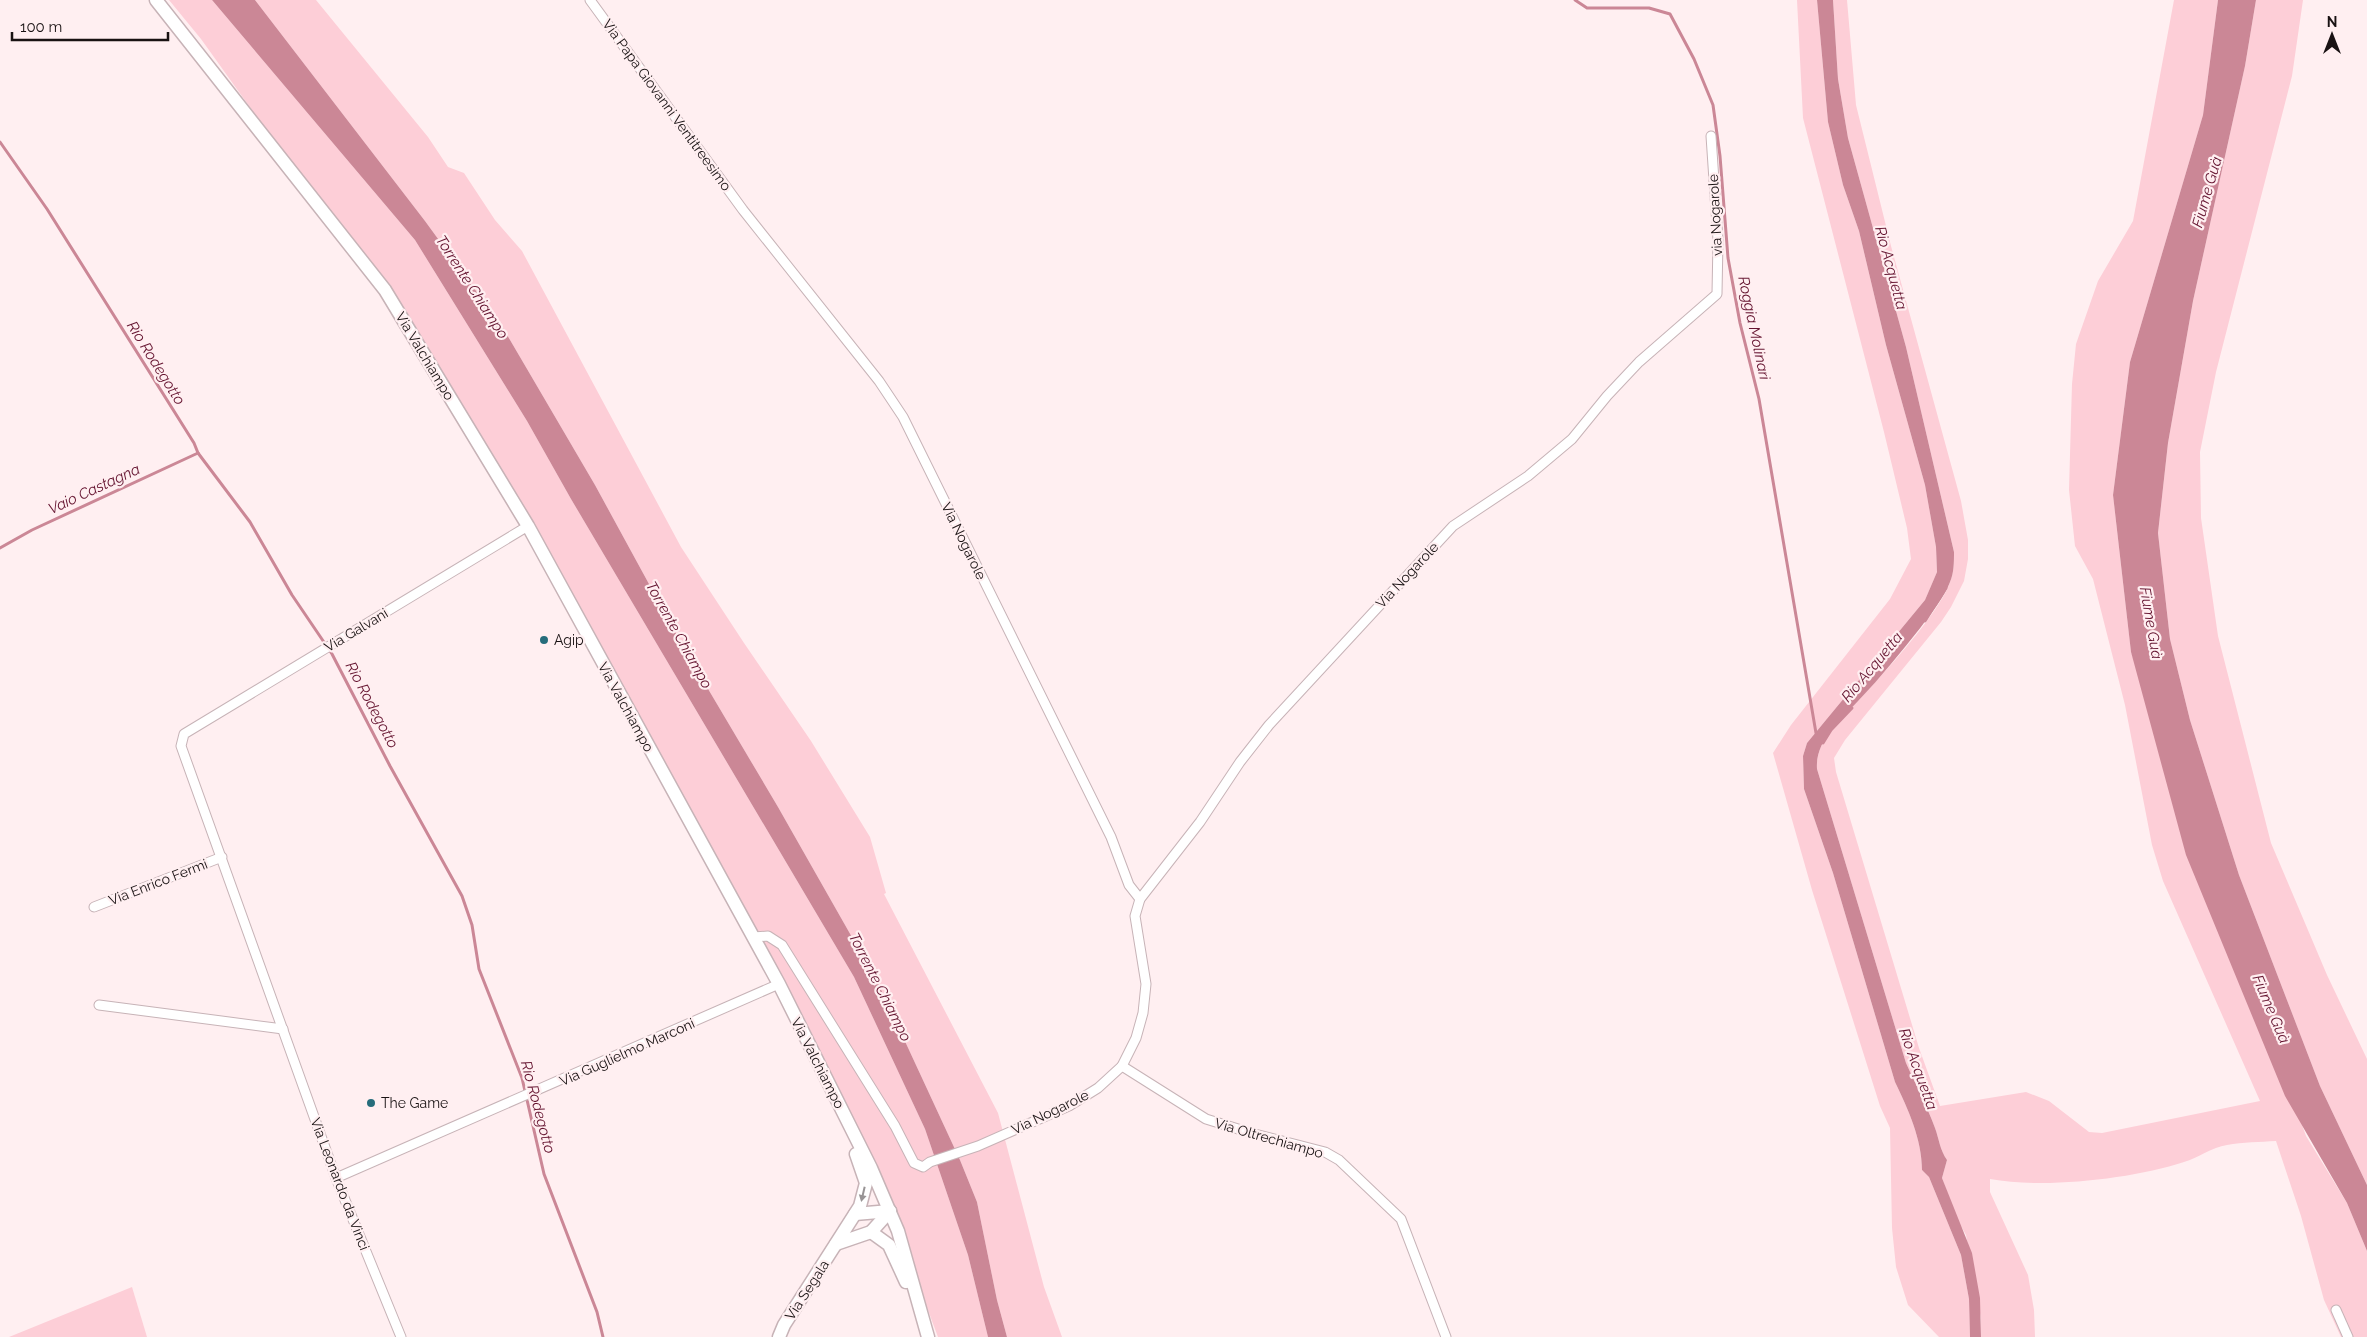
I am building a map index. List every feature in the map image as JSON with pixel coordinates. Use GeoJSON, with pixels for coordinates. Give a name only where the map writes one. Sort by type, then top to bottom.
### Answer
{"type":"FeatureCollection","features":[{"type":"Feature","properties":{"kind":"main road","name":"Via Valchiampo"},"geometry":{"type":"LineString","coordinates":[[156,0],[385,290],[528,526],[779,984],[844,1114],[898,1231],[928,1337]]}},
{"type":"Feature","properties":{"kind":"main road","name":"Via Segala"},"geometry":{"type":"LineString","coordinates":[[779,1337],[784,1325],[855,1214],[864,1194],[866,1183],[844,1114]]}},
{"type":"Feature","properties":{"kind":"main road"},"geometry":{"type":"LineString","coordinates":[[855,1214],[890,1211]]}},
{"type":"Feature","properties":{"kind":"main road"},"geometry":{"type":"LineString","coordinates":[[836,1244],[871,1232],[890,1211]]}},
{"type":"Feature","properties":{"kind":"main road"},"geometry":{"type":"LineString","coordinates":[[871,1232],[889,1245],[921,1313]]}},
{"type":"Feature","properties":{"kind":"street","name":"Via Papa Giovanni Ventitreesimo"},"geometry":{"type":"LineString","coordinates":[[590,0],[743,210]]}},
{"type":"Feature","properties":{"kind":"street","name":"via Nogarole"},"geometry":{"type":"LineString","coordinates":[[1711,136],[1718,240],[1717,294]]}},
{"type":"Feature","properties":{"kind":"street","name":"Via Nogarole"},"geometry":{"type":"LineString","coordinates":[[743,210],[878,381],[903,417],[1111,837],[1129,885],[1140,899]]}},
{"type":"Feature","properties":{"kind":"street","name":"Via Nogarole"},"geometry":{"type":"LineString","coordinates":[[752,937],[768,936],[782,945],[895,1126],[914,1162],[923,1166],[978,1146],[1069,1106],[1098,1088],[1122,1066],[1136,1038],[1143,1013],[1145,993],[1143,960],[1135,916],[1140,899],[1200,822],[1240,762],[1269,725],[1453,526],[1528,476],[1572,439],[1607,396],[1639,362],[1717,294]]}},
{"type":"Feature","properties":{"kind":"street","name":"Via Galvani"},"geometry":{"type":"LineString","coordinates":[[184,734],[528,526]]}},
{"type":"Feature","properties":{"kind":"street","name":"Via Leonardo da Vinci"},"geometry":{"type":"LineString","coordinates":[[184,734],[181,746],[336,1178],[401,1337]]}},
{"type":"Feature","properties":{"kind":"street","name":"Via Enrico Fermi"},"geometry":{"type":"LineString","coordinates":[[94,907],[222,857]]}},
{"type":"Feature","properties":{"kind":"street","name":"Via Guglielmo Marconi"},"geometry":{"type":"LineString","coordinates":[[336,1178],[779,984]]}},
{"type":"Feature","properties":{"kind":"street"},"geometry":{"type":"LineString","coordinates":[[99,1005],[283,1029]]}},
{"type":"Feature","properties":{"kind":"street","name":"Via Oltrechiampo"},"geometry":{"type":"LineString","coordinates":[[1122,1066],[1206,1119],[1325,1152],[1339,1160],[1401,1219],[1446,1337]]}},
{"type":"Feature","properties":{"kind":"street"},"geometry":{"type":"LineString","coordinates":[[2336,1310],[2348,1337]]}},
{"type":"Feature","properties":{"kind":"shaded area"},"geometry":{"type":"Polygon","coordinates":[[[169,0],[212,0],[415,240],[527,421],[571,499],[854,977],[925,1129],[968,1255],[988,1337],[938,1337],[879,1178],[449,385],[201,39],[169,0]]]}},
{"type":"Feature","properties":{"kind":"shaded area"},"geometry":{"type":"Polygon","coordinates":[[[255,0],[316,0],[428,137],[448,167],[464,173],[495,220],[522,251],[681,547],[811,741],[870,837],[886,893],[884,894],[998,1113],[1044,1287],[1062,1337],[1007,1337],[997,1300],[977,1202],[960,1160],[878,983],[778,807],[685,650],[595,485],[503,328],[425,221],[255,0]]]}},
{"type":"Feature","properties":{"kind":"shaded area"},"geometry":{"type":"Polygon","coordinates":[[[1797,0],[1817,0],[1828,122],[1843,185],[1859,231],[1886,345],[1925,485],[1936,547],[1937,572],[1925,600],[1807,743],[1803,756],[1804,789],[1833,873],[1895,1082],[1917,1136],[1922,1170],[1929,1177],[1961,1255],[1969,1299],[1970,1337],[1939,1337],[1908,1305],[1896,1267],[1892,1228],[1890,1128],[1880,1106],[1812,890],[1773,753],[1791,725],[1890,599],[1911,559],[1907,528],[1884,432],[1803,118],[1797,0]]]}},
{"type":"Feature","properties":{"kind":"shaded area"},"geometry":{"type":"Polygon","coordinates":[[[1833,0],[1847,0],[1856,105],[1891,246],[1961,501],[1968,540],[1968,559],[1964,581],[1951,607],[1941,622],[1845,740],[1834,758],[1836,772],[1919,1048],[1940,1106],[2026,1092],[2049,1101],[2089,1132],[2102,1133],[2260,1101],[2163,881],[2152,845],[2125,705],[2093,579],[2075,546],[2069,490],[2072,384],[2076,344],[2098,281],[2133,221],[2174,0],[2218,0],[2203,115],[2130,362],[2113,495],[2131,652],[2306,1136],[2347,1203],[2367,1251],[2367,1337],[2341,1337],[2324,1300],[2301,1216],[2276,1141],[2221,1146],[2195,1158],[2163,1168],[2088,1181],[2036,1183],[1990,1179],[1990,1192],[2028,1275],[2034,1310],[2035,1337],[1981,1337],[1981,1318],[1966,1235],[1957,1219],[1942,1178],[1947,1160],[1906,1063],[1817,769],[1820,749],[1830,731],[1895,660],[1935,610],[1950,582],[1954,560],[1954,552],[1906,347],[1848,138],[1838,79],[1833,0]]]}},
{"type":"Feature","properties":{"kind":"shaded area"},"geometry":{"type":"Polygon","coordinates":[[[2256,0],[2303,0],[2292,76],[2216,372],[2200,452],[2201,518],[2218,636],[2271,843],[2327,975],[2367,1059],[2367,1185],[2320,1086],[2239,875],[2190,720],[2170,639],[2158,533],[2168,443],[2193,301],[2245,66],[2256,0]]]}},
{"type":"Feature","properties":{"kind":"shaded area"},"geometry":{"type":"Polygon","coordinates":[[[132,1287],[147,1337],[9,1337],[132,1287]]]}},
{"type":"Feature","properties":{"kind":"water","name":"Torrente Chiampo"},"geometry":{"type":"Polygon","coordinates":[[[212,0],[255,0],[425,221],[503,328],[595,485],[685,650],[778,807],[878,983],[960,1160],[977,1202],[997,1300],[1007,1337],[988,1337],[968,1255],[925,1129],[854,977],[571,499],[527,421],[415,240],[212,0]]]}},
{"type":"Feature","properties":{"kind":"water"},"geometry":{"type":"Polygon","coordinates":[[[1817,0],[1833,0],[1838,79],[1848,138],[1906,347],[1954,552],[1954,567],[1951,579],[1941,600],[1921,627],[1891,664],[1830,731],[1820,749],[1817,769],[1906,1063],[1947,1160],[1942,1178],[1972,1253],[1980,1298],[1981,1337],[1970,1337],[1969,1299],[1961,1255],[1929,1177],[1922,1170],[1917,1136],[1895,1082],[1833,873],[1804,789],[1803,756],[1807,743],[1925,600],[1937,572],[1936,547],[1925,485],[1886,345],[1859,231],[1843,185],[1828,122],[1817,0]]]}},
{"type":"Feature","properties":{"kind":"water","name":"Fiume Guà"},"geometry":{"type":"Polygon","coordinates":[[[2218,0],[2256,0],[2245,66],[2193,301],[2168,443],[2158,533],[2170,639],[2190,720],[2239,875],[2320,1086],[2367,1185],[2367,1251],[2347,1203],[2285,1096],[2186,855],[2131,652],[2113,495],[2130,362],[2203,115],[2218,0]]]}},
{"type":"Feature","properties":{"kind":"waterway","name":"Roggia Molinari"},"geometry":{"type":"LineString","coordinates":[[1575,0],[1587,8],[1649,8],[1670,14],[1694,59],[1713,105],[1720,156],[1728,258],[1740,323],[1759,399],[1816,733]]}},
{"type":"Feature","properties":{"kind":"waterway","name":"Rio Rodegotto"},"geometry":{"type":"LineString","coordinates":[[0,142],[47,209],[194,443],[198,453],[250,522],[292,595],[332,654],[390,766],[462,896],[472,925],[479,969],[522,1078],[544,1174],[597,1312],[603,1337]]}},
{"type":"Feature","properties":{"kind":"waterway","name":"Vaio Castagna"},"geometry":{"type":"LineString","coordinates":[[0,548],[32,530],[198,453]]}},
{"type":"Feature","properties":{"kind":"waterway","name":"Rio Acquetta"},"geometry":{"type":"LineString","coordinates":[[1925,621],[1946,588]]}},
{"type":"Feature","properties":{"kind":"waterway","name":"Rio Acquetta"},"geometry":{"type":"LineString","coordinates":[[1823,743],[1831,730],[1852,708]]}},
{"type":"Feature","properties":{"kind":"place","name":"Agip"},"geometry":{"type":"Point","coordinates":[544,640]}},
{"type":"Feature","properties":{"kind":"place","name":"The Game"},"geometry":{"type":"Point","coordinates":[371,1103]}}]}
